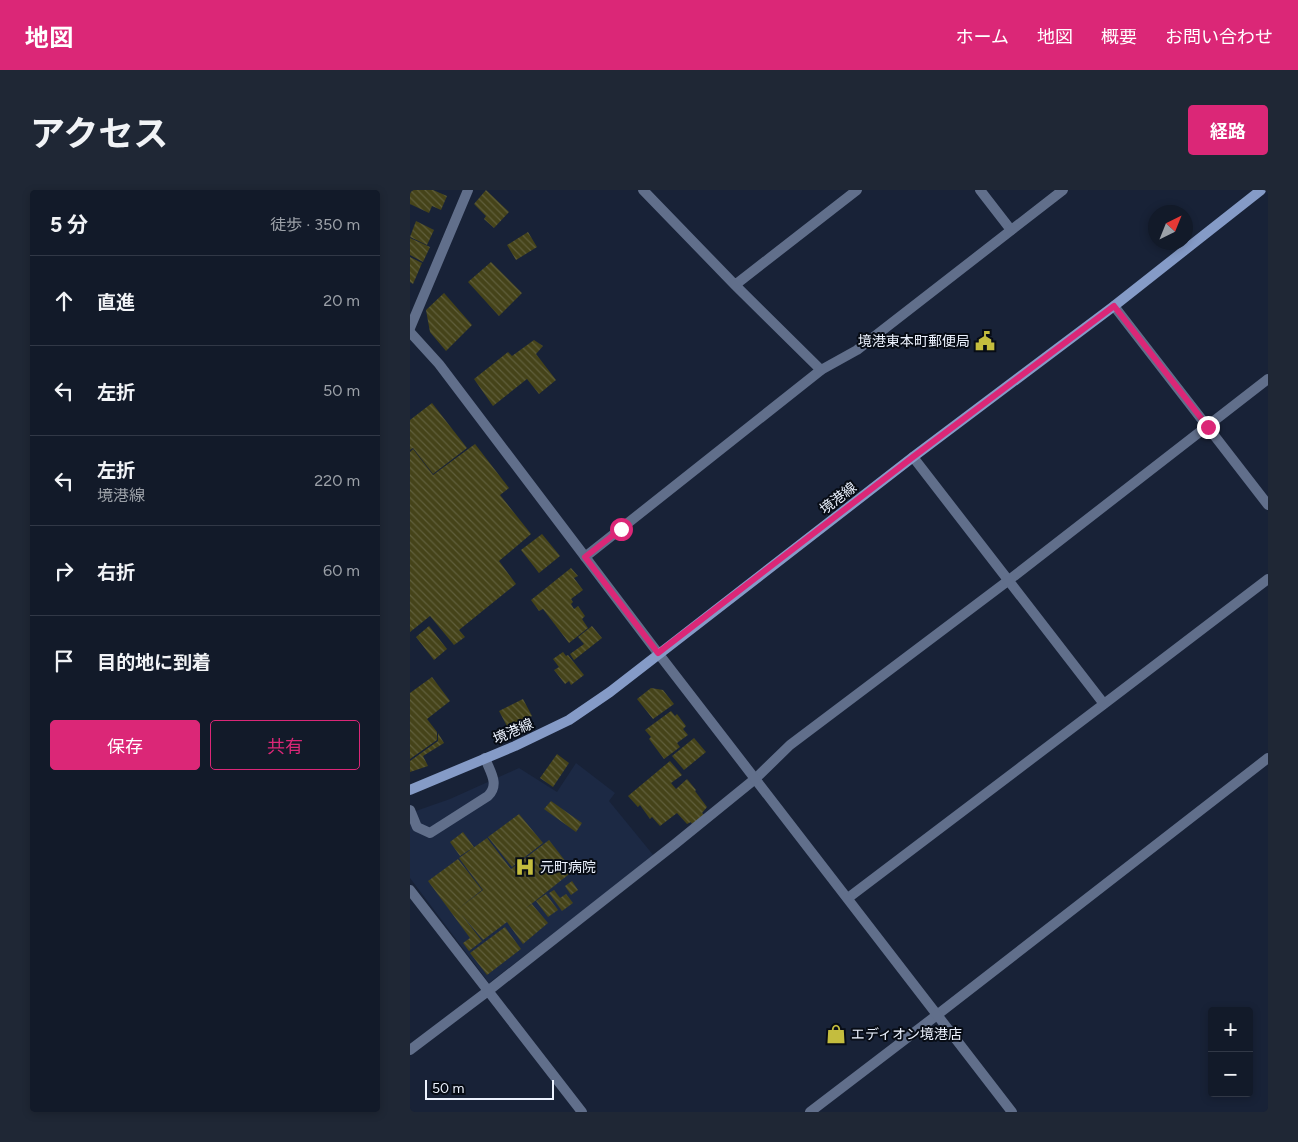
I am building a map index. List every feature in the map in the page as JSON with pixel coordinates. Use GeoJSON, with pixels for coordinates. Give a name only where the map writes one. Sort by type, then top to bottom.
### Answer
{"type":"FeatureCollection","features":[{"type":"Feature","properties":{"kind":"main road","name":"境港線"},"geometry":{"type":"LineString","coordinates":[[410,790],[569,720],[610,692],[913,457],[1114,306],[1261,190]]}},
{"type":"Feature","properties":{"kind":"street"},"geometry":{"type":"LineString","coordinates":[[410,328],[468,190]]}},
{"type":"Feature","properties":{"kind":"street"},"geometry":{"type":"LineString","coordinates":[[643,190],[821,370]]}},
{"type":"Feature","properties":{"kind":"street"},"geometry":{"type":"LineString","coordinates":[[735,285],[857,190]]}},
{"type":"Feature","properties":{"kind":"street"},"geometry":{"type":"LineString","coordinates":[[980,190],[1011,230]]}},
{"type":"Feature","properties":{"kind":"street"},"geometry":{"type":"LineString","coordinates":[[585,557],[821,370],[857,350],[1063,190]]}},
{"type":"Feature","properties":{"kind":"street"},"geometry":{"type":"LineString","coordinates":[[1114,306],[1268,505]]}},
{"type":"Feature","properties":{"kind":"street"},"geometry":{"type":"LineString","coordinates":[[410,332],[439,364],[658,653],[1012,1112]]}},
{"type":"Feature","properties":{"kind":"street"},"geometry":{"type":"LineString","coordinates":[[410,1050],[675,844],[755,779],[790,745],[1009,580],[1268,379]]}},
{"type":"Feature","properties":{"kind":"street"},"geometry":{"type":"LineString","coordinates":[[913,457],[1104,704]]}},
{"type":"Feature","properties":{"kind":"street"},"geometry":{"type":"LineString","coordinates":[[848,898],[1268,579]]}},
{"type":"Feature","properties":{"kind":"street"},"geometry":{"type":"LineString","coordinates":[[410,810],[417,827],[430,833],[488,796],[493,791],[495,784],[485,758]]}},
{"type":"Feature","properties":{"kind":"street"},"geometry":{"type":"LineString","coordinates":[[810,1112],[1268,758]]}},
{"type":"Feature","properties":{"kind":"street"},"geometry":{"type":"LineString","coordinates":[[410,890],[582,1112]]}},
{"type":"Feature","properties":{"kind":"shaded area","name":"元町病院"},"geometry":{"type":"Polygon","coordinates":[[[576,763],[615,793],[609,801],[654,856],[489,983],[410,878],[410,813],[450,799],[519,768],[557,792],[576,763]]]}},
{"type":"Feature","properties":{"kind":"building"},"geometry":{"type":"Polygon","coordinates":[[[410,190],[433,190],[447,196],[441,210],[432,206],[429,213],[410,204],[410,190]]]}},
{"type":"Feature","properties":{"kind":"building"},"geometry":{"type":"Polygon","coordinates":[[[486,190],[509,212],[494,228],[484,219],[486,216],[474,204],[486,190]]]}},
{"type":"Feature","properties":{"kind":"building"},"geometry":{"type":"Polygon","coordinates":[[[416,221],[434,230],[427,245],[410,237],[416,221]]]}},
{"type":"Feature","properties":{"kind":"building"},"geometry":{"type":"Polygon","coordinates":[[[528,232],[537,247],[516,260],[507,245],[528,232]]]}},
{"type":"Feature","properties":{"kind":"building"},"geometry":{"type":"Polygon","coordinates":[[[410,238],[430,247],[423,262],[410,255],[410,238]]]}},
{"type":"Feature","properties":{"kind":"building"},"geometry":{"type":"Polygon","coordinates":[[[410,257],[422,263],[413,284],[410,282],[410,257]]]}},
{"type":"Feature","properties":{"kind":"building"},"geometry":{"type":"Polygon","coordinates":[[[491,262],[522,293],[499,316],[468,282],[491,262]]]}},
{"type":"Feature","properties":{"kind":"building"},"geometry":{"type":"Polygon","coordinates":[[[444,293],[472,325],[446,351],[430,332],[426,310],[444,293]]]}},
{"type":"Feature","properties":{"kind":"building"},"geometry":{"type":"Polygon","coordinates":[[[534,340],[543,346],[536,354],[556,380],[539,394],[527,379],[493,406],[474,379],[508,352],[512,356],[534,340]]]}},
{"type":"Feature","properties":{"kind":"building"},"geometry":{"type":"Polygon","coordinates":[[[432,403],[467,448],[433,474],[413,448],[410,450],[410,420],[432,403]]]}},
{"type":"Feature","properties":{"kind":"building"},"geometry":{"type":"Polygon","coordinates":[[[475,444],[509,488],[500,495],[531,534],[499,561],[516,584],[459,630],[465,637],[454,645],[430,616],[410,632],[410,452],[413,449],[433,475],[475,444]]]}},
{"type":"Feature","properties":{"kind":"building"},"geometry":{"type":"Polygon","coordinates":[[[542,534],[560,556],[539,573],[521,550],[542,534]]]}},
{"type":"Feature","properties":{"kind":"building"},"geometry":{"type":"Polygon","coordinates":[[[571,568],[578,576],[574,578],[583,590],[571,599],[573,602],[571,604],[574,609],[578,606],[585,616],[582,619],[588,628],[569,643],[543,609],[539,611],[531,600],[571,568]]]}},
{"type":"Feature","properties":{"kind":"building"},"geometry":{"type":"Polygon","coordinates":[[[429,626],[447,649],[434,660],[416,637],[429,626]]]}},
{"type":"Feature","properties":{"kind":"building"},"geometry":{"type":"Polygon","coordinates":[[[592,626],[602,638],[574,660],[570,654],[584,644],[578,637],[592,626]]]}},
{"type":"Feature","properties":{"kind":"building"},"geometry":{"type":"Polygon","coordinates":[[[563,652],[566,656],[568,655],[584,675],[571,685],[569,681],[565,684],[554,670],[559,667],[553,659],[563,652]]]}},
{"type":"Feature","properties":{"kind":"building"},"geometry":{"type":"Polygon","coordinates":[[[432,677],[450,701],[427,719],[437,732],[437,740],[410,759],[410,693],[432,677]]]}},
{"type":"Feature","properties":{"kind":"building"},"geometry":{"type":"Polygon","coordinates":[[[651,688],[663,690],[674,704],[653,719],[637,699],[651,688]]]}},
{"type":"Feature","properties":{"kind":"building"},"geometry":{"type":"Polygon","coordinates":[[[523,699],[532,716],[508,728],[499,711],[523,699]]]}},
{"type":"Feature","properties":{"kind":"building"},"geometry":{"type":"Polygon","coordinates":[[[671,711],[675,716],[677,714],[686,726],[683,729],[688,735],[677,743],[680,747],[664,759],[649,739],[651,737],[645,730],[671,711]]]}},
{"type":"Feature","properties":{"kind":"building"},"geometry":{"type":"Polygon","coordinates":[[[438,733],[444,743],[423,756],[428,766],[410,772],[410,761],[438,741],[438,733]]]}},
{"type":"Feature","properties":{"kind":"building"},"geometry":{"type":"Polygon","coordinates":[[[694,738],[706,752],[684,770],[672,756],[694,738]]]}},
{"type":"Feature","properties":{"kind":"building"},"geometry":{"type":"Polygon","coordinates":[[[557,754],[569,763],[553,787],[540,778],[557,754]]]}},
{"type":"Feature","properties":{"kind":"building"},"geometry":{"type":"Polygon","coordinates":[[[670,761],[682,775],[671,783],[676,789],[687,779],[707,807],[702,813],[704,815],[692,824],[691,822],[687,824],[677,813],[660,826],[652,817],[650,819],[640,805],[638,807],[628,796],[670,761]]]}},
{"type":"Feature","properties":{"kind":"building"},"geometry":{"type":"Polygon","coordinates":[[[551,801],[582,823],[576,832],[544,809],[551,801]]]}},
{"type":"Feature","properties":{"kind":"building"},"geometry":{"type":"Polygon","coordinates":[[[519,814],[543,843],[512,867],[488,837],[519,814]]]}},
{"type":"Feature","properties":{"kind":"building"},"geometry":{"type":"Polygon","coordinates":[[[463,832],[474,847],[460,856],[450,842],[463,832]]]}},
{"type":"Feature","properties":{"kind":"building"},"geometry":{"type":"Polygon","coordinates":[[[487,838],[511,869],[549,840],[573,871],[525,909],[532,904],[548,923],[523,944],[507,922],[483,940],[461,914],[482,941],[469,951],[463,943],[470,938],[428,881],[458,859],[482,890],[458,909],[483,890],[459,858],[487,838]]]}},
{"type":"Feature","properties":{"kind":"building"},"geometry":{"type":"Polygon","coordinates":[[[572,881],[578,890],[571,895],[565,886],[572,881]]]}},
{"type":"Feature","properties":{"kind":"building"},"geometry":{"type":"Polygon","coordinates":[[[554,890],[560,898],[566,894],[573,903],[562,911],[549,893],[554,890]]]}},
{"type":"Feature","properties":{"kind":"building"},"geometry":{"type":"Polygon","coordinates":[[[546,894],[558,910],[548,917],[536,901],[546,894]]]}},
{"type":"Feature","properties":{"kind":"building"},"geometry":{"type":"Polygon","coordinates":[[[505,927],[521,949],[487,975],[470,953],[505,927]]]}},
{"type":"Feature","properties":{"kind":"place","name":"境港東本町郵便局"},"geometry":{"type":"Point","coordinates":[985,341]}},
{"type":"Feature","properties":{"kind":"place","name":"元町病院"},"geometry":{"type":"Point","coordinates":[525,867]}},
{"type":"Feature","properties":{"kind":"place","name":"エディオン境港店"},"geometry":{"type":"Point","coordinates":[836,1034]}},
{"type":"Feature","properties":{"kind":"route"},"geometry":{"type":"LineString","coordinates":[[621,529],[585,557],[658,653],[913,457],[1114,306],[1208,427]]}}]}
